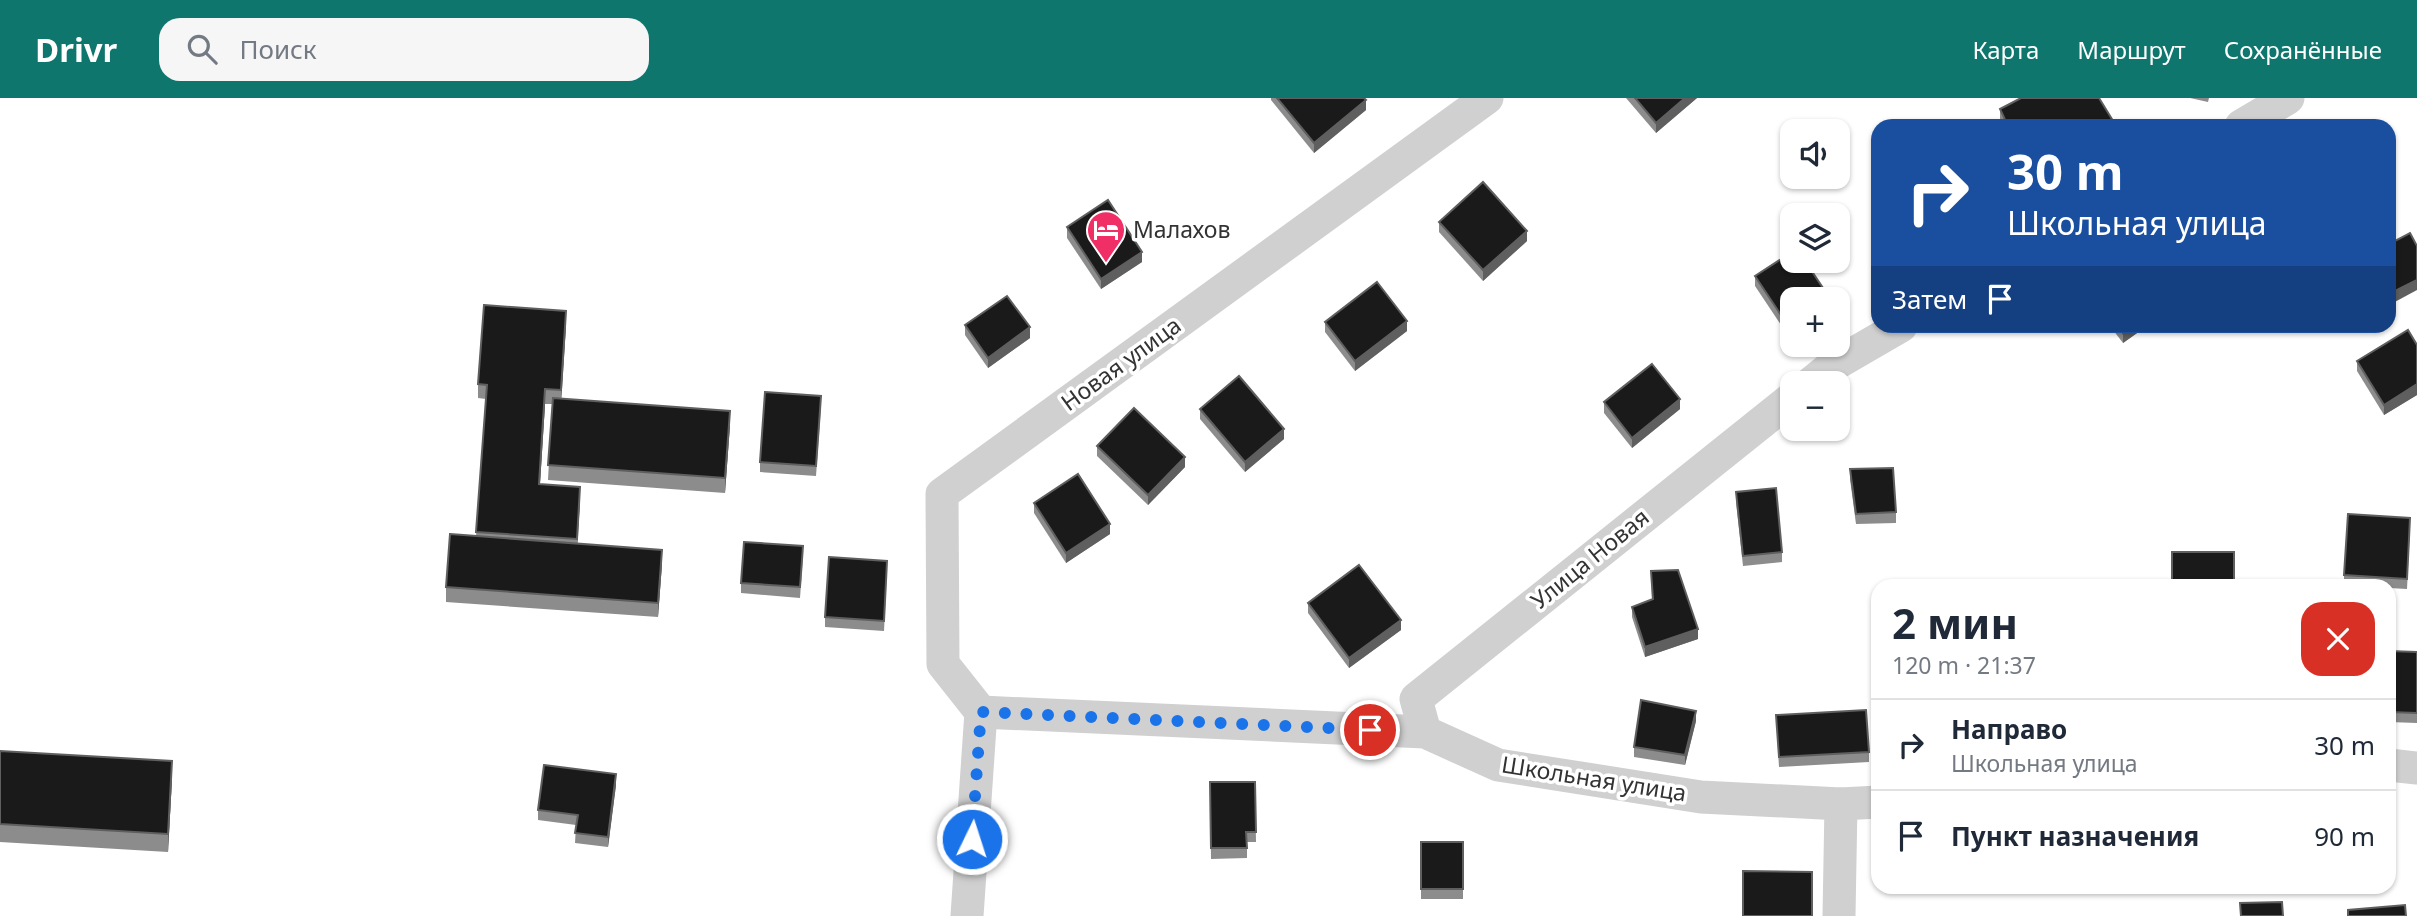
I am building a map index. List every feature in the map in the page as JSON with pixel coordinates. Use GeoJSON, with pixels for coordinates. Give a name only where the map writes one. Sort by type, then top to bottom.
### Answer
{"type":"FeatureCollection","features":[{"type":"Feature","properties":{"kind":"street","name":"Новая улица"},"geometry":{"type":"LineString","coordinates":[[981,712],[943,664],[943,494],[1487,98]]}},
{"type":"Feature","properties":{"kind":"street"},"geometry":{"type":"LineString","coordinates":[[2253,119],[2288,98]]}},
{"type":"Feature","properties":{"kind":"street"},"geometry":{"type":"LineString","coordinates":[[1826,371],[1890,333]]}},
{"type":"Feature","properties":{"kind":"street","name":"Улица Новая"},"geometry":{"type":"LineString","coordinates":[[1425,732],[1416,699],[1780,408]]}},
{"type":"Feature","properties":{"kind":"street","name":"Школьная улица"},"geometry":{"type":"LineString","coordinates":[[981,712],[1425,732],[1498,765],[1702,797],[1841,804],[1871,802]]}},
{"type":"Feature","properties":{"kind":"street"},"geometry":{"type":"LineString","coordinates":[[967,916],[981,712]]}},
{"type":"Feature","properties":{"kind":"street"},"geometry":{"type":"LineString","coordinates":[[2396,766],[2417,768]]}},
{"type":"Feature","properties":{"kind":"street"},"geometry":{"type":"LineString","coordinates":[[1839,916],[1841,804]]}},
{"type":"Feature","properties":{"kind":"building"},"geometry":{"type":"Polygon","coordinates":[[[1277,98],[1364,98],[1366,100],[1314,143],[1277,98]]]}},
{"type":"Feature","properties":{"kind":"building"},"geometry":{"type":"Polygon","coordinates":[[[1635,98],[1685,98],[1656,123],[1635,98]]]}},
{"type":"Feature","properties":{"kind":"building"},"geometry":{"type":"Polygon","coordinates":[[[2021,98],[2099,98],[2112,119],[2005,119],[2000,109],[2021,98]]]}},
{"type":"Feature","properties":{"kind":"building"},"geometry":{"type":"Polygon","coordinates":[[[1483,182],[1527,231],[1483,270],[1439,222],[1483,182]]]}},
{"type":"Feature","properties":{"kind":"building"},"geometry":{"type":"Polygon","coordinates":[[[1108,200],[1142,252],[1101,279],[1067,227],[1108,200]]]}},
{"type":"Feature","properties":{"kind":"building"},"geometry":{"type":"Polygon","coordinates":[[[2410,233],[2417,246],[2417,280],[2396,290],[2396,240],[2410,233]]]}},
{"type":"Feature","properties":{"kind":"building"},"geometry":{"type":"Polygon","coordinates":[[[1780,260],[1780,273],[1813,273],[1822,287],[1780,287],[1780,314],[1755,276],[1780,260]]]}},
{"type":"Feature","properties":{"kind":"building"},"geometry":{"type":"Polygon","coordinates":[[[1377,282],[1407,321],[1355,361],[1325,322],[1377,282]]]}},
{"type":"Feature","properties":{"kind":"building"},"geometry":{"type":"Polygon","coordinates":[[[1007,296],[1030,327],[988,358],[965,325],[1007,296]]]}},
{"type":"Feature","properties":{"kind":"building"},"geometry":{"type":"Polygon","coordinates":[[[484,305],[566,311],[561,390],[545,389],[539,484],[580,487],[577,539],[476,532],[487,385],[478,384],[484,305]]]}},
{"type":"Feature","properties":{"kind":"building"},"geometry":{"type":"Polygon","coordinates":[[[2408,330],[2417,345],[2417,384],[2384,405],[2357,361],[2408,330]]]}},
{"type":"Feature","properties":{"kind":"building"},"geometry":{"type":"Polygon","coordinates":[[[1652,364],[1680,399],[1632,438],[1604,402],[1652,364]]]}},
{"type":"Feature","properties":{"kind":"building"},"geometry":{"type":"Polygon","coordinates":[[[1239,376],[1284,429],[1245,462],[1200,409],[1239,376]]]}},
{"type":"Feature","properties":{"kind":"building"},"geometry":{"type":"Polygon","coordinates":[[[765,392],[821,396],[816,466],[760,462],[765,392]]]}},
{"type":"Feature","properties":{"kind":"building"},"geometry":{"type":"Polygon","coordinates":[[[553,398],[730,411],[725,478],[548,465],[553,398]]]}},
{"type":"Feature","properties":{"kind":"building"},"geometry":{"type":"Polygon","coordinates":[[[1134,408],[1185,457],[1148,495],[1097,446],[1134,408]]]}},
{"type":"Feature","properties":{"kind":"building"},"geometry":{"type":"Polygon","coordinates":[[[1893,468],[1896,512],[1856,514],[1850,469],[1893,468]]]}},
{"type":"Feature","properties":{"kind":"building"},"geometry":{"type":"Polygon","coordinates":[[[1078,474],[1110,524],[1066,553],[1034,503],[1078,474]]]}},
{"type":"Feature","properties":{"kind":"building"},"geometry":{"type":"Polygon","coordinates":[[[1776,488],[1782,552],[1743,556],[1736,492],[1776,488]]]}},
{"type":"Feature","properties":{"kind":"building"},"geometry":{"type":"Polygon","coordinates":[[[2348,514],[2410,518],[2407,579],[2344,575],[2348,514]]]}},
{"type":"Feature","properties":{"kind":"building"},"geometry":{"type":"Polygon","coordinates":[[[450,534],[662,550],[658,603],[446,587],[450,534]]]}},
{"type":"Feature","properties":{"kind":"building"},"geometry":{"type":"Polygon","coordinates":[[[744,542],[803,546],[800,587],[741,583],[744,542]]]}},
{"type":"Feature","properties":{"kind":"building"},"geometry":{"type":"Polygon","coordinates":[[[2172,552],[2234,552],[2234,579],[2172,579],[2172,552]]]}},
{"type":"Feature","properties":{"kind":"building"},"geometry":{"type":"Polygon","coordinates":[[[829,557],[887,561],[884,621],[825,617],[829,557]]]}},
{"type":"Feature","properties":{"kind":"building"},"geometry":{"type":"Polygon","coordinates":[[[1359,565],[1401,620],[1349,658],[1308,603],[1359,565]]]}},
{"type":"Feature","properties":{"kind":"building"},"geometry":{"type":"Polygon","coordinates":[[[1678,570],[1698,629],[1645,647],[1632,607],[1653,599],[1651,571],[1678,570]]]}},
{"type":"Feature","properties":{"kind":"building"},"geometry":{"type":"Polygon","coordinates":[[[2396,651],[2417,652],[2417,713],[2396,712],[2396,651]]]}},
{"type":"Feature","properties":{"kind":"building"},"geometry":{"type":"Polygon","coordinates":[[[1641,700],[1696,711],[1685,755],[1634,747],[1641,700]]]}},
{"type":"Feature","properties":{"kind":"building"},"geometry":{"type":"Polygon","coordinates":[[[1866,710],[1869,752],[1779,757],[1776,715],[1866,710]]]}},
{"type":"Feature","properties":{"kind":"building"},"geometry":{"type":"Polygon","coordinates":[[[0,751],[172,761],[168,834],[0,824],[0,751]]]}},
{"type":"Feature","properties":{"kind":"building"},"geometry":{"type":"Polygon","coordinates":[[[544,765],[616,774],[608,837],[575,833],[578,815],[538,810],[544,765]]]}},
{"type":"Feature","properties":{"kind":"building"},"geometry":{"type":"Polygon","coordinates":[[[1210,782],[1255,782],[1256,832],[1246,832],[1247,848],[1211,848],[1210,782]]]}},
{"type":"Feature","properties":{"kind":"building"},"geometry":{"type":"Polygon","coordinates":[[[1421,842],[1463,842],[1463,889],[1421,889],[1421,842]]]}},
{"type":"Feature","properties":{"kind":"building"},"geometry":{"type":"Polygon","coordinates":[[[1743,871],[1812,872],[1812,916],[1743,916],[1743,871]]]}},
{"type":"Feature","properties":{"kind":"building"},"geometry":{"type":"Polygon","coordinates":[[[2282,902],[2283,916],[2241,916],[2240,903],[2282,902]]]}},
{"type":"Feature","properties":{"kind":"building"},"geometry":{"type":"Polygon","coordinates":[[[2405,905],[2406,916],[2348,916],[2348,910],[2405,905]]]}},
{"type":"Feature","properties":{"kind":"place","name":"Малахов"},"geometry":{"type":"Point","coordinates":[1106,264]}},
{"type":"Feature","properties":{"kind":"route"},"geometry":{"type":"LineString","coordinates":[[972,839],[981,712],[1370,730]]}}]}
